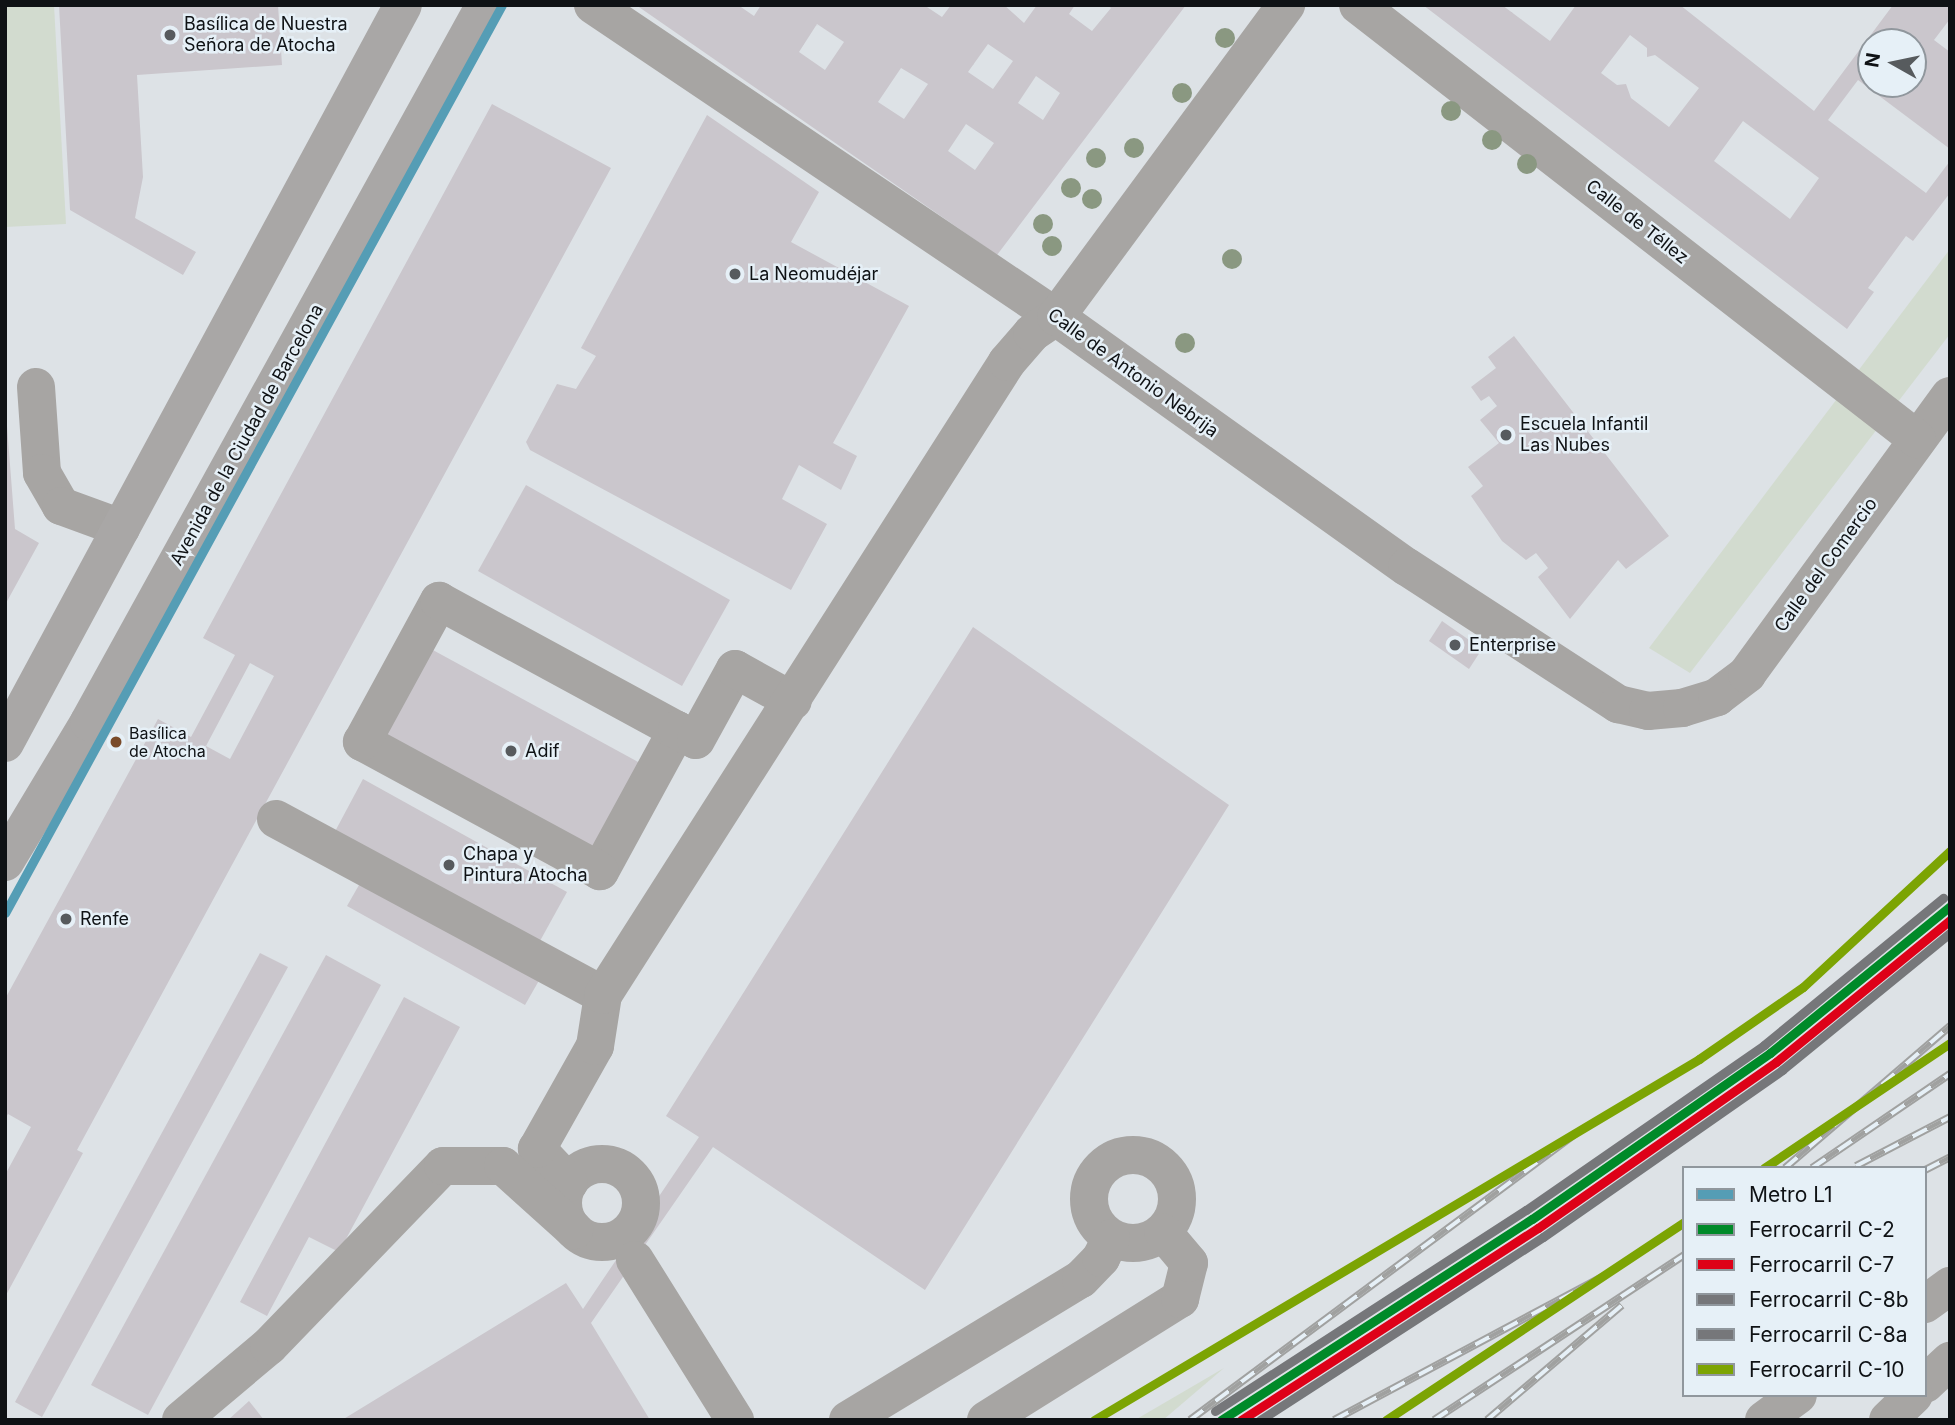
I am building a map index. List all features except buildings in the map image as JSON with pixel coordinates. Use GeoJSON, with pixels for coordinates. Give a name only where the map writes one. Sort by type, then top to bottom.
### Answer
{"type":"FeatureCollection","features":[{"type":"Feature","properties":{"kind":"main road"},"geometry":{"type":"LineString","coordinates":[[5,743],[402,5]]}},
{"type":"Feature","properties":{"kind":"main road","name":"Avenida de la Ciudad de Barcelona"},"geometry":{"type":"LineString","coordinates":[[5,862],[89,722],[485,5]]}},
{"type":"Feature","properties":{"kind":"street","name":"Calle de Antonio Nebrija"},"geometry":{"type":"LineString","coordinates":[[593,5],[1056,317],[1407,567],[1590,689],[1618,704],[1638,708],[1682,708]]}},
{"type":"Feature","properties":{"kind":"street"},"geometry":{"type":"LineString","coordinates":[[569,1183],[537,1149],[595,1046],[603,995],[1007,362],[1032,333],[1056,317],[1286,5]]}},
{"type":"Feature","properties":{"kind":"street","name":"Calle de Téllez"},"geometry":{"type":"LineString","coordinates":[[1358,5],[1917,439]]}},
{"type":"Feature","properties":{"kind":"street"},"geometry":{"type":"LineString","coordinates":[[36,387],[42,473],[61,506],[121,528]]}},
{"type":"Feature","properties":{"kind":"street","name":"Calle del Comercio"},"geometry":{"type":"LineString","coordinates":[[1682,708],[1717,697],[1747,674],[1950,396]]}},
{"type":"Feature","properties":{"kind":"street"},"geometry":{"type":"LineString","coordinates":[[677,730],[600,871],[362,742],[439,601],[696,740],[735,669],[793,701]]}},
{"type":"Feature","properties":{"kind":"street"},"geometry":{"type":"LineString","coordinates":[[276,819],[603,995]]}},
{"type":"Feature","properties":{"kind":"street"},"geometry":{"type":"LineString","coordinates":[[1130,1154],[1153,1160],[1173,1180],[1176,1207],[1163,1231],[1133,1244],[1111,1238],[1093,1220],[1091,1183],[1107,1163],[1130,1154]]}},
{"type":"Feature","properties":{"kind":"street"},"geometry":{"type":"LineString","coordinates":[[574,1230],[563,1207],[569,1183],[576,1173],[600,1164],[612,1165],[633,1180],[641,1203],[638,1216],[623,1236],[623,1250],[735,1420]]}},
{"type":"Feature","properties":{"kind":"street"},"geometry":{"type":"LineString","coordinates":[[181,1420],[269,1346],[443,1166],[503,1166],[574,1230],[590,1240],[623,1250]]}},
{"type":"Feature","properties":{"kind":"street"},"geometry":{"type":"LineString","coordinates":[[986,1420],[1180,1299],[1189,1263],[1163,1231]]}},
{"type":"Feature","properties":{"kind":"street"},"geometry":{"type":"LineString","coordinates":[[848,1420],[1081,1279],[1101,1258],[1111,1238]]}},
{"type":"Feature","properties":{"kind":"street"},"geometry":{"type":"LineString","coordinates":[[1927,1303],[1950,1286]]}},
{"type":"Feature","properties":{"kind":"street"},"geometry":{"type":"LineString","coordinates":[[1927,1382],[1950,1361]]}},
{"type":"Feature","properties":{"kind":"street"},"geometry":{"type":"LineString","coordinates":[[1764,1420],[1795,1397]]}},
{"type":"Feature","properties":{"kind":"street"},"geometry":{"type":"LineString","coordinates":[[1888,1420],[1911,1397]]}},
{"type":"Feature","properties":{"kind":"shaded area"},"geometry":{"type":"Polygon","coordinates":[[[5,5],[54,5],[66,224],[5,227],[5,5]]]}},
{"type":"Feature","properties":{"kind":"shaded area"},"geometry":{"type":"Polygon","coordinates":[[[1950,249],[1950,334],[1690,673],[1649,648],[1950,249]]]}},
{"type":"Feature","properties":{"kind":"shaded area"},"geometry":{"type":"Polygon","coordinates":[[[1224,1368],[1163,1420],[1135,1420],[1224,1368]]]}},
{"type":"Feature","properties":{"kind":"railway"},"geometry":{"type":"LineString","coordinates":[[1787,1166],[1950,1026]]}},
{"type":"Feature","properties":{"kind":"railway"},"geometry":{"type":"LineString","coordinates":[[1815,1166],[1950,1074]]}},
{"type":"Feature","properties":{"kind":"railway"},"geometry":{"type":"LineString","coordinates":[[1856,1166],[1950,1117]]}},
{"type":"Feature","properties":{"kind":"railway"},"geometry":{"type":"LineString","coordinates":[[1190,1420],[1575,1134]]}},
{"type":"Feature","properties":{"kind":"railway"},"geometry":{"type":"LineString","coordinates":[[1927,1169],[1950,1157]]}},
{"type":"Feature","properties":{"kind":"railway"},"geometry":{"type":"LineString","coordinates":[[1434,1420],[1682,1256]]}},
{"type":"Feature","properties":{"kind":"railway"},"geometry":{"type":"LineString","coordinates":[[1334,1420],[1606,1275]]}},
{"type":"Feature","properties":{"kind":"railway"},"geometry":{"type":"LineString","coordinates":[[1487,1420],[1622,1305]]}},
{"type":"Feature","properties":{"kind":"metro line","name":"L1"},"geometry":{"type":"LineString","coordinates":[[5,913],[502,5]]}},
{"type":"Feature","properties":{"kind":"rail line","name":"C-10"},"geometry":{"type":"LineString","coordinates":[[1094,1420],[1699,1059],[1803,987],[1950,851]]}},
{"type":"Feature","properties":{"kind":"rail line","name":"C-8b"},"geometry":{"type":"LineString","coordinates":[[1215,1411],[1526,1210],[1764,1045],[1943,898]]}},
{"type":"Feature","properties":{"kind":"rail line","name":"C-2"},"geometry":{"type":"LineString","coordinates":[[1221,1420],[1532,1219],[1770,1053],[1950,906]]}},
{"type":"Feature","properties":{"kind":"rail line","name":"C-7"},"geometry":{"type":"LineString","coordinates":[[1241,1420],[1538,1228],[1776,1062],[1950,920]]}},
{"type":"Feature","properties":{"kind":"rail line","name":"C-8a"},"geometry":{"type":"LineString","coordinates":[[1260,1420],[1543,1237],[1782,1070],[1950,933]]}},
{"type":"Feature","properties":{"kind":"rail line","name":"C-10"},"geometry":{"type":"LineString","coordinates":[[1767,1166],[1950,1043]]}},
{"type":"Feature","properties":{"kind":"rail line","name":"C-10"},"geometry":{"type":"LineString","coordinates":[[1386,1420],[1682,1223]]}},
{"type":"Feature","properties":{"kind":"place","name":"Basílica de Nuestra Señora de Atocha"},"geometry":{"type":"Point","coordinates":[170,35]}},
{"type":"Feature","properties":{"kind":"place","name":"La Neomudéjar"},"geometry":{"type":"Point","coordinates":[735,274]}},
{"type":"Feature","properties":{"kind":"place","name":"Escuela Infantil Las Nubes"},"geometry":{"type":"Point","coordinates":[1506,435]}},
{"type":"Feature","properties":{"kind":"place","name":"Enterprise"},"geometry":{"type":"Point","coordinates":[1455,645]}},
{"type":"Feature","properties":{"kind":"place","name":"Basílica de Atocha"},"geometry":{"type":"Point","coordinates":[116,742]}},
{"type":"Feature","properties":{"kind":"place","name":"Adif"},"geometry":{"type":"Point","coordinates":[511,751]}},
{"type":"Feature","properties":{"kind":"place","name":"Chapa y Pintura Atocha"},"geometry":{"type":"Point","coordinates":[449,865]}},
{"type":"Feature","properties":{"kind":"place","name":"Renfe"},"geometry":{"type":"Point","coordinates":[66,919]}}]}
